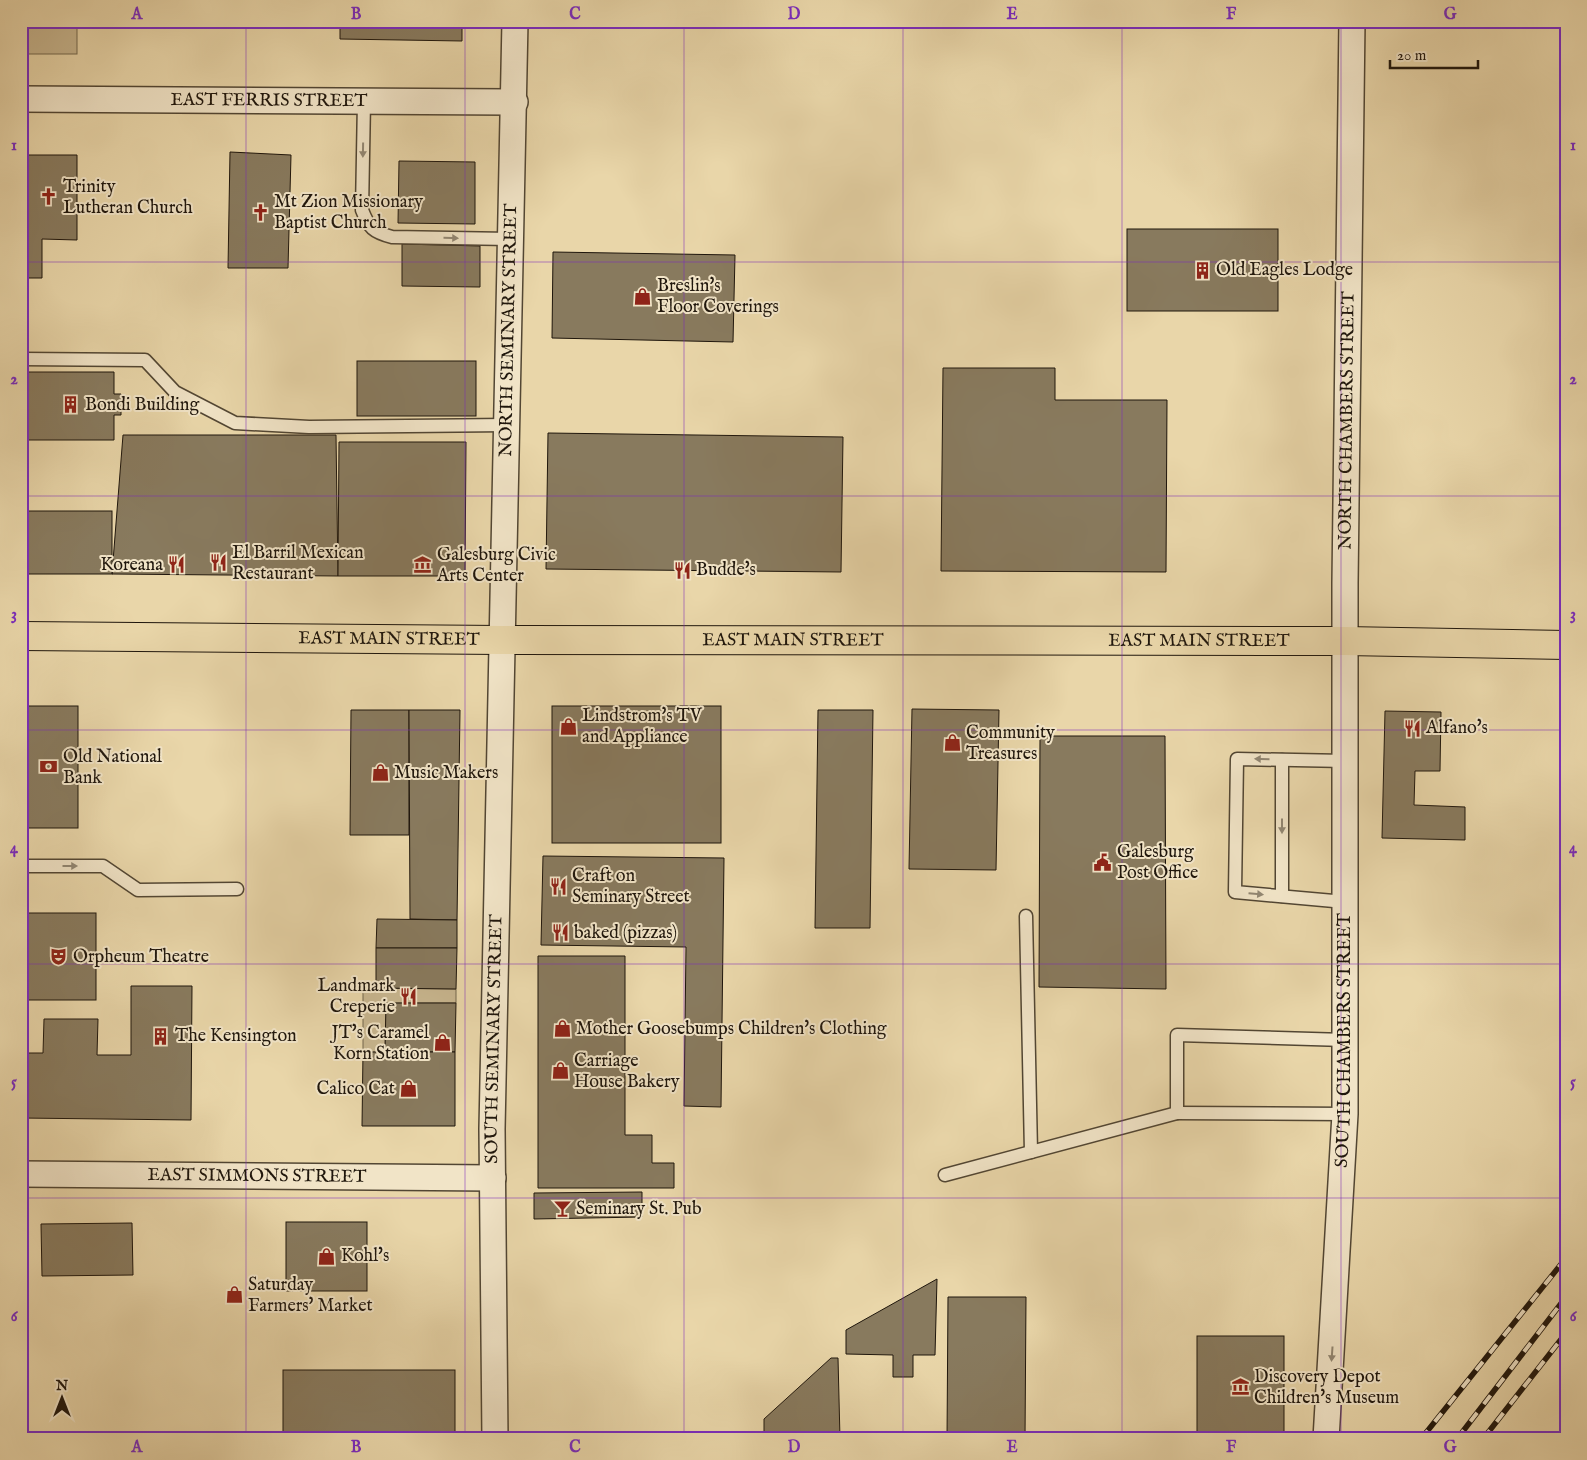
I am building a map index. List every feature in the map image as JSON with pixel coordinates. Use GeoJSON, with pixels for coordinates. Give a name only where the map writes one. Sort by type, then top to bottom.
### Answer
{"type":"FeatureCollection","features":[{"type":"Feature","properties":{"kind":"main road","name":"EAST MAIN STREET"},"geometry":{"type":"LineString","coordinates":[[21,636],[502,640],[1345,641],[1566,645]]}},
{"type":"Feature","properties":{"kind":"street","name":"NORTH SEMINARY STREET"},"geometry":{"type":"LineString","coordinates":[[502,640],[515,21]]}},
{"type":"Feature","properties":{"kind":"street","name":"NORTH CHAMBERS STREET"},"geometry":{"type":"LineString","coordinates":[[1345,641],[1352,21]]}},
{"type":"Feature","properties":{"kind":"street","name":"EAST FERRIS STREET"},"geometry":{"type":"LineString","coordinates":[[21,99],[514,102]]}},
{"type":"Feature","properties":{"kind":"street","name":"SOUTH SEMINARY STREET"},"geometry":{"type":"LineString","coordinates":[[495,1439],[493,1178],[502,640]]}},
{"type":"Feature","properties":{"kind":"street","name":"SOUTH CHAMBERS STREET"},"geometry":{"type":"LineString","coordinates":[[1326,1439],[1345,1114],[1345,641]]}},
{"type":"Feature","properties":{"kind":"street","name":"EAST SIMMONS STREET"},"geometry":{"type":"LineString","coordinates":[[21,1174],[493,1178]]}},
{"type":"Feature","properties":{"kind":"lane"},"geometry":{"type":"LineString","coordinates":[[364,101],[362,210],[368,224],[377,233],[392,237],[511,239]]}},
{"type":"Feature","properties":{"kind":"lane"},"geometry":{"type":"LineString","coordinates":[[21,359],[145,360],[175,392],[235,423],[309,427],[507,425]]}},
{"type":"Feature","properties":{"kind":"lane"},"geometry":{"type":"LineString","coordinates":[[1345,902],[1234,892],[1237,759],[1346,761]]}},
{"type":"Feature","properties":{"kind":"lane"},"geometry":{"type":"LineString","coordinates":[[1282,760],[1282,896]]}},
{"type":"Feature","properties":{"kind":"lane"},"geometry":{"type":"LineString","coordinates":[[21,866],[103,866],[138,890],[237,889]]}},
{"type":"Feature","properties":{"kind":"lane"},"geometry":{"type":"LineString","coordinates":[[1026,916],[1032,1152]]}},
{"type":"Feature","properties":{"kind":"lane"},"geometry":{"type":"LineString","coordinates":[[1177,1113],[1177,1035],[1345,1040]]}},
{"type":"Feature","properties":{"kind":"lane"},"geometry":{"type":"LineString","coordinates":[[946,1175],[1177,1113],[1345,1114]]}},
{"type":"Feature","properties":{"kind":"shaded area"},"geometry":{"type":"Polygon","coordinates":[[[21,21],[77,21],[77,54],[21,54],[21,21]]]}},
{"type":"Feature","properties":{"kind":"shaded area"},"geometry":{"type":"Polygon","coordinates":[[[363,988],[456,989],[456,1003],[386,1003],[385,1052],[363,1052],[363,988]]]}},
{"type":"Feature","properties":{"kind":"building"},"geometry":{"type":"Polygon","coordinates":[[[340,21],[462,21],[462,41],[340,39],[340,21]]]}},
{"type":"Feature","properties":{"kind":"building","name":"Mt Zion Missionary Baptist Church"},"geometry":{"type":"Polygon","coordinates":[[[230,152],[291,155],[288,268],[228,268],[230,152]]]}},
{"type":"Feature","properties":{"kind":"building","name":"Trinity Lutheran Church"},"geometry":{"type":"Polygon","coordinates":[[[21,155],[77,155],[77,240],[42,239],[42,278],[21,278],[21,155]]]}},
{"type":"Feature","properties":{"kind":"building"},"geometry":{"type":"Polygon","coordinates":[[[399,161],[475,162],[475,224],[398,223],[399,161]]]}},
{"type":"Feature","properties":{"kind":"building","name":"Old Eagles Lodge"},"geometry":{"type":"Polygon","coordinates":[[[1127,229],[1278,229],[1278,311],[1127,311],[1127,229]]]}},
{"type":"Feature","properties":{"kind":"building"},"geometry":{"type":"Polygon","coordinates":[[[402,244],[480,246],[480,287],[402,286],[402,244]]]}},
{"type":"Feature","properties":{"kind":"building","name":"Breslin's Floor Coverings"},"geometry":{"type":"Polygon","coordinates":[[[553,252],[735,255],[733,342],[552,338],[553,252]]]}},
{"type":"Feature","properties":{"kind":"building"},"geometry":{"type":"Polygon","coordinates":[[[357,361],[476,361],[476,416],[357,416],[357,361]]]}},
{"type":"Feature","properties":{"kind":"building"},"geometry":{"type":"Polygon","coordinates":[[[943,368],[1055,368],[1055,400],[1167,400],[1166,572],[941,571],[943,368]]]}},
{"type":"Feature","properties":{"kind":"building","name":"Bondi Building"},"geometry":{"type":"Polygon","coordinates":[[[21,372],[114,372],[114,394],[121,394],[121,415],[114,415],[114,440],[21,440],[21,372]]]}},
{"type":"Feature","properties":{"kind":"building"},"geometry":{"type":"Polygon","coordinates":[[[548,433],[843,437],[841,572],[546,569],[548,433]]]}},
{"type":"Feature","properties":{"kind":"building"},"geometry":{"type":"Polygon","coordinates":[[[123,435],[336,435],[338,576],[112,574],[123,435]]]}},
{"type":"Feature","properties":{"kind":"building"},"geometry":{"type":"Polygon","coordinates":[[[339,442],[466,442],[465,576],[338,576],[339,442]]]}},
{"type":"Feature","properties":{"kind":"building"},"geometry":{"type":"Polygon","coordinates":[[[21,511],[112,511],[112,574],[21,574],[21,511]]]}},
{"type":"Feature","properties":{"kind":"building","name":"Old National Bank"},"geometry":{"type":"Polygon","coordinates":[[[21,706],[78,706],[78,828],[21,828],[21,706]]]}},
{"type":"Feature","properties":{"kind":"building"},"geometry":{"type":"Polygon","coordinates":[[[552,706],[721,706],[721,843],[552,843],[552,706]]]}},
{"type":"Feature","properties":{"kind":"building"},"geometry":{"type":"Polygon","coordinates":[[[912,709],[999,710],[996,870],[909,869],[912,709]]]}},
{"type":"Feature","properties":{"kind":"building","name":"Music Makers"},"geometry":{"type":"Polygon","coordinates":[[[351,710],[409,710],[409,835],[350,835],[351,710]]]}},
{"type":"Feature","properties":{"kind":"building"},"geometry":{"type":"Polygon","coordinates":[[[409,710],[460,710],[457,920],[410,919],[409,710]]]}},
{"type":"Feature","properties":{"kind":"building"},"geometry":{"type":"Polygon","coordinates":[[[818,710],[873,710],[870,928],[815,928],[818,710]]]}},
{"type":"Feature","properties":{"kind":"building"},"geometry":{"type":"Polygon","coordinates":[[[1385,711],[1441,712],[1440,771],[1415,771],[1414,805],[1465,807],[1465,840],[1382,838],[1385,711]]]}},
{"type":"Feature","properties":{"kind":"building","name":"Galesburg Post Office"},"geometry":{"type":"Polygon","coordinates":[[[1040,736],[1165,736],[1166,989],[1039,987],[1040,736]]]}},
{"type":"Feature","properties":{"kind":"building"},"geometry":{"type":"Polygon","coordinates":[[[543,856],[724,858],[721,1107],[684,1106],[686,947],[541,945],[543,856]]]}},
{"type":"Feature","properties":{"kind":"building","name":"Orpheum Theatre"},"geometry":{"type":"Polygon","coordinates":[[[21,913],[96,913],[96,1000],[21,1000],[21,913]]]}},
{"type":"Feature","properties":{"kind":"building"},"geometry":{"type":"Polygon","coordinates":[[[377,919],[457,920],[457,948],[376,948],[377,919]]]}},
{"type":"Feature","properties":{"kind":"building"},"geometry":{"type":"Polygon","coordinates":[[[376,948],[457,948],[456,989],[376,988],[376,948]]]}},
{"type":"Feature","properties":{"kind":"building"},"geometry":{"type":"Polygon","coordinates":[[[538,956],[625,956],[625,1135],[652,1135],[652,1163],[674,1163],[674,1188],[538,1188],[538,956]]]}},
{"type":"Feature","properties":{"kind":"building","name":"The Kensington"},"geometry":{"type":"Polygon","coordinates":[[[131,986],[192,986],[191,1120],[21,1118],[21,1053],[43,1053],[44,1019],[98,1019],[97,1055],[131,1055],[131,986]]]}},
{"type":"Feature","properties":{"kind":"building"},"geometry":{"type":"Polygon","coordinates":[[[386,1003],[456,1003],[455,1052],[385,1052],[386,1003]]]}},
{"type":"Feature","properties":{"kind":"building","name":"Calico Cat"},"geometry":{"type":"Polygon","coordinates":[[[363,1052],[455,1052],[455,1126],[362,1126],[363,1052]]]}},
{"type":"Feature","properties":{"kind":"building"},"geometry":{"type":"Polygon","coordinates":[[[642,1192],[642,1217],[534,1219],[534,1193],[642,1192]]]}},
{"type":"Feature","properties":{"kind":"building"},"geometry":{"type":"Polygon","coordinates":[[[21,1214],[27,1214],[27,1339],[21,1339],[21,1214]]]}},
{"type":"Feature","properties":{"kind":"building","name":"Kohl's"},"geometry":{"type":"Polygon","coordinates":[[[286,1222],[367,1222],[367,1291],[286,1291],[286,1222]]]}},
{"type":"Feature","properties":{"kind":"building"},"geometry":{"type":"Polygon","coordinates":[[[132,1223],[133,1275],[42,1276],[41,1224],[132,1223]]]}},
{"type":"Feature","properties":{"kind":"building"},"geometry":{"type":"Polygon","coordinates":[[[937,1279],[935,1355],[913,1355],[913,1377],[893,1377],[893,1355],[846,1354],[846,1330],[937,1279]]]}},
{"type":"Feature","properties":{"kind":"building"},"geometry":{"type":"Polygon","coordinates":[[[948,1297],[1026,1297],[1025,1439],[947,1439],[948,1297]]]}},
{"type":"Feature","properties":{"kind":"building","name":"Discovery Depot Children's Museum"},"geometry":{"type":"Polygon","coordinates":[[[1197,1336],[1284,1336],[1284,1439],[1197,1439],[1197,1336]]]}},
{"type":"Feature","properties":{"kind":"building"},"geometry":{"type":"Polygon","coordinates":[[[831,1358],[838,1358],[840,1439],[764,1439],[764,1419],[831,1358]]]}},
{"type":"Feature","properties":{"kind":"building"},"geometry":{"type":"Polygon","coordinates":[[[283,1370],[455,1370],[455,1439],[283,1439],[283,1370]]]}},
{"type":"Feature","properties":{"kind":"railway"},"geometry":{"type":"LineString","coordinates":[[1421,1439],[1566,1258]]}},
{"type":"Feature","properties":{"kind":"railway"},"geometry":{"type":"LineString","coordinates":[[1457,1439],[1566,1297]]}},
{"type":"Feature","properties":{"kind":"railway"},"geometry":{"type":"LineString","coordinates":[[1483,1439],[1566,1333]]}},
{"type":"Feature","properties":{"kind":"place","name":"Trinity Lutheran Church"},"geometry":{"type":"Point","coordinates":[49,197]}},
{"type":"Feature","properties":{"kind":"place","name":"Mt Zion Missionary Baptist Church"},"geometry":{"type":"Point","coordinates":[260,212]}},
{"type":"Feature","properties":{"kind":"place","name":"Old Eagles Lodge"},"geometry":{"type":"Point","coordinates":[1202,270]}},
{"type":"Feature","properties":{"kind":"place","name":"Breslin's Floor Coverings"},"geometry":{"type":"Point","coordinates":[643,296]}},
{"type":"Feature","properties":{"kind":"place","name":"Bondi Building"},"geometry":{"type":"Point","coordinates":[71,405]}},
{"type":"Feature","properties":{"kind":"place","name":"El Barril Mexican Restaurant"},"geometry":{"type":"Point","coordinates":[218,563]}},
{"type":"Feature","properties":{"kind":"place","name":"Koreana"},"geometry":{"type":"Point","coordinates":[177,565]}},
{"type":"Feature","properties":{"kind":"place","name":"Galesburg Civic Arts Center"},"geometry":{"type":"Point","coordinates":[423,565]}},
{"type":"Feature","properties":{"kind":"place","name":"Budde's"},"geometry":{"type":"Point","coordinates":[682,570]}},
{"type":"Feature","properties":{"kind":"place","name":"Lindstrom's TV and Appliance"},"geometry":{"type":"Point","coordinates":[568,726]}},
{"type":"Feature","properties":{"kind":"place","name":"Alfano's"},"geometry":{"type":"Point","coordinates":[1412,728]}},
{"type":"Feature","properties":{"kind":"place","name":"Community Treasures"},"geometry":{"type":"Point","coordinates":[952,743]}},
{"type":"Feature","properties":{"kind":"place","name":"Old National Bank"},"geometry":{"type":"Point","coordinates":[49,767]}},
{"type":"Feature","properties":{"kind":"place","name":"Music Makers"},"geometry":{"type":"Point","coordinates":[380,773]}},
{"type":"Feature","properties":{"kind":"place","name":"Galesburg Post Office"},"geometry":{"type":"Point","coordinates":[1103,862]}},
{"type":"Feature","properties":{"kind":"place","name":"Craft on Seminary Street"},"geometry":{"type":"Point","coordinates":[558,886]}},
{"type":"Feature","properties":{"kind":"place","name":"baked (pizzas)"},"geometry":{"type":"Point","coordinates":[560,933]}},
{"type":"Feature","properties":{"kind":"place","name":"Orpheum Theatre"},"geometry":{"type":"Point","coordinates":[59,957]}},
{"type":"Feature","properties":{"kind":"place","name":"Landmark Creperie"},"geometry":{"type":"Point","coordinates":[409,996]}},
{"type":"Feature","properties":{"kind":"place","name":"Mother Goosebumps Children's Clothing"},"geometry":{"type":"Point","coordinates":[562,1029]}},
{"type":"Feature","properties":{"kind":"place","name":"The Kensington"},"geometry":{"type":"Point","coordinates":[161,1036]}},
{"type":"Feature","properties":{"kind":"place","name":"JT's Caramel Korn Station"},"geometry":{"type":"Point","coordinates":[443,1043]}},
{"type":"Feature","properties":{"kind":"place","name":"Carriage House Bakery"},"geometry":{"type":"Point","coordinates":[560,1071]}},
{"type":"Feature","properties":{"kind":"place","name":"Calico Cat"},"geometry":{"type":"Point","coordinates":[409,1089]}},
{"type":"Feature","properties":{"kind":"place","name":"Seminary St. Pub"},"geometry":{"type":"Point","coordinates":[562,1209]}},
{"type":"Feature","properties":{"kind":"place","name":"Kohl's"},"geometry":{"type":"Point","coordinates":[327,1256]}},
{"type":"Feature","properties":{"kind":"place","name":"Saturday Farmers' Market"},"geometry":{"type":"Point","coordinates":[234,1295]}},
{"type":"Feature","properties":{"kind":"place","name":"Discovery Depot Children's Museum"},"geometry":{"type":"Point","coordinates":[1240,1387]}}]}
